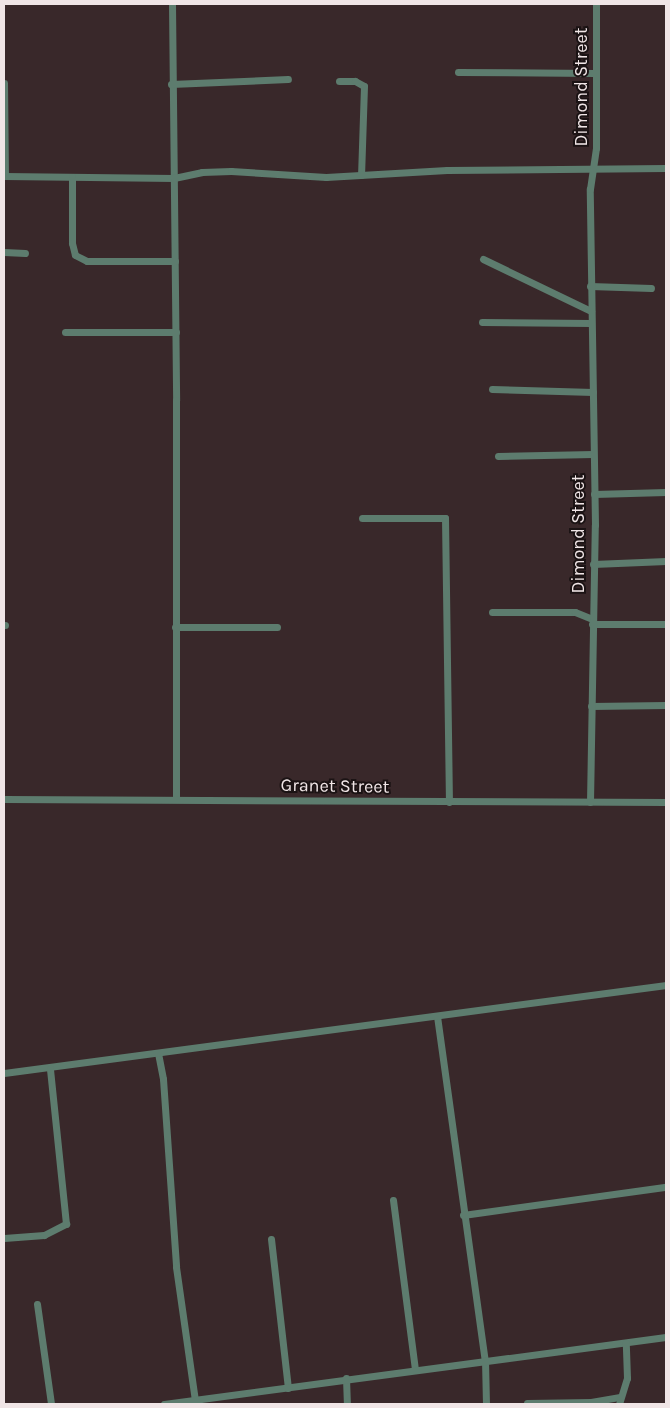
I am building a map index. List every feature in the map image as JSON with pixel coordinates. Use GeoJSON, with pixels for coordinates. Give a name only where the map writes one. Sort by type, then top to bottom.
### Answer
{"type":"FeatureCollection","features":[{"type":"Feature","properties":{"kind":"street"},"geometry":{"type":"LineString","coordinates":[[172,4],[171,84],[176,332],[176,799]]}},
{"type":"Feature","properties":{"kind":"street","name":"Dimond Street"},"geometry":{"type":"LineString","coordinates":[[590,802],[594,494],[590,189],[594,171],[596,4]]}},
{"type":"Feature","properties":{"kind":"street"},"geometry":{"type":"LineString","coordinates":[[458,72],[595,72]]}},
{"type":"Feature","properties":{"kind":"street"},"geometry":{"type":"LineString","coordinates":[[171,84],[288,79]]}},
{"type":"Feature","properties":{"kind":"street"},"geometry":{"type":"LineString","coordinates":[[339,81],[355,81],[364,86],[361,175]]}},
{"type":"Feature","properties":{"kind":"street"},"geometry":{"type":"LineString","coordinates":[[4,83],[4,176],[174,178],[222,171],[316,176],[456,169],[594,171],[666,168]]}},
{"type":"Feature","properties":{"kind":"street"},"geometry":{"type":"LineString","coordinates":[[72,177],[72,243],[75,256],[87,261],[175,261]]}},
{"type":"Feature","properties":{"kind":"street"},"geometry":{"type":"LineString","coordinates":[[4,252],[25,253]]}},
{"type":"Feature","properties":{"kind":"street"},"geometry":{"type":"LineString","coordinates":[[483,259],[591,311]]}},
{"type":"Feature","properties":{"kind":"street"},"geometry":{"type":"LineString","coordinates":[[590,286],[651,288]]}},
{"type":"Feature","properties":{"kind":"street"},"geometry":{"type":"LineString","coordinates":[[482,322],[591,324]]}},
{"type":"Feature","properties":{"kind":"street"},"geometry":{"type":"LineString","coordinates":[[65,332],[176,332]]}},
{"type":"Feature","properties":{"kind":"street"},"geometry":{"type":"LineString","coordinates":[[492,388],[593,392]]}},
{"type":"Feature","properties":{"kind":"street"},"geometry":{"type":"LineString","coordinates":[[498,456],[593,454]]}},
{"type":"Feature","properties":{"kind":"street"},"geometry":{"type":"LineString","coordinates":[[594,494],[666,492]]}},
{"type":"Feature","properties":{"kind":"street"},"geometry":{"type":"LineString","coordinates":[[362,518],[442,516],[446,522],[449,802]]}},
{"type":"Feature","properties":{"kind":"street"},"geometry":{"type":"LineString","coordinates":[[593,564],[666,561]]}},
{"type":"Feature","properties":{"kind":"street"},"geometry":{"type":"LineString","coordinates":[[492,612],[575,612],[592,621],[666,624]]}},
{"type":"Feature","properties":{"kind":"street"},"geometry":{"type":"LineString","coordinates":[[175,627],[277,627]]}},
{"type":"Feature","properties":{"kind":"street"},"geometry":{"type":"LineString","coordinates":[[591,706],[666,705]]}},
{"type":"Feature","properties":{"kind":"street","name":"Granet Street"},"geometry":{"type":"LineString","coordinates":[[4,799],[666,802]]}},
{"type":"Feature","properties":{"kind":"street"},"geometry":{"type":"LineString","coordinates":[[4,1073],[50,1069],[666,986]]}},
{"type":"Feature","properties":{"kind":"street"},"geometry":{"type":"LineString","coordinates":[[437,1016],[463,1215],[485,1360],[486,1404]]}},
{"type":"Feature","properties":{"kind":"street"},"geometry":{"type":"LineString","coordinates":[[158,1053],[163,1079],[176,1267],[195,1400]]}},
{"type":"Feature","properties":{"kind":"street"},"geometry":{"type":"LineString","coordinates":[[4,1238],[44,1235],[66,1224],[50,1069]]}},
{"type":"Feature","properties":{"kind":"street"},"geometry":{"type":"LineString","coordinates":[[463,1215],[666,1187]]}},
{"type":"Feature","properties":{"kind":"street"},"geometry":{"type":"LineString","coordinates":[[393,1200],[415,1369]]}},
{"type":"Feature","properties":{"kind":"street"},"geometry":{"type":"LineString","coordinates":[[271,1240],[288,1388]]}},
{"type":"Feature","properties":{"kind":"street"},"geometry":{"type":"LineString","coordinates":[[37,1304],[51,1404]]}},
{"type":"Feature","properties":{"kind":"street"},"geometry":{"type":"LineString","coordinates":[[164,1404],[288,1388],[346,1378],[666,1337]]}},
{"type":"Feature","properties":{"kind":"street"},"geometry":{"type":"LineString","coordinates":[[527,1403],[619,1401],[627,1378],[626,1342]]}},
{"type":"Feature","properties":{"kind":"street"},"geometry":{"type":"LineString","coordinates":[[346,1378],[347,1404]]}}]}
